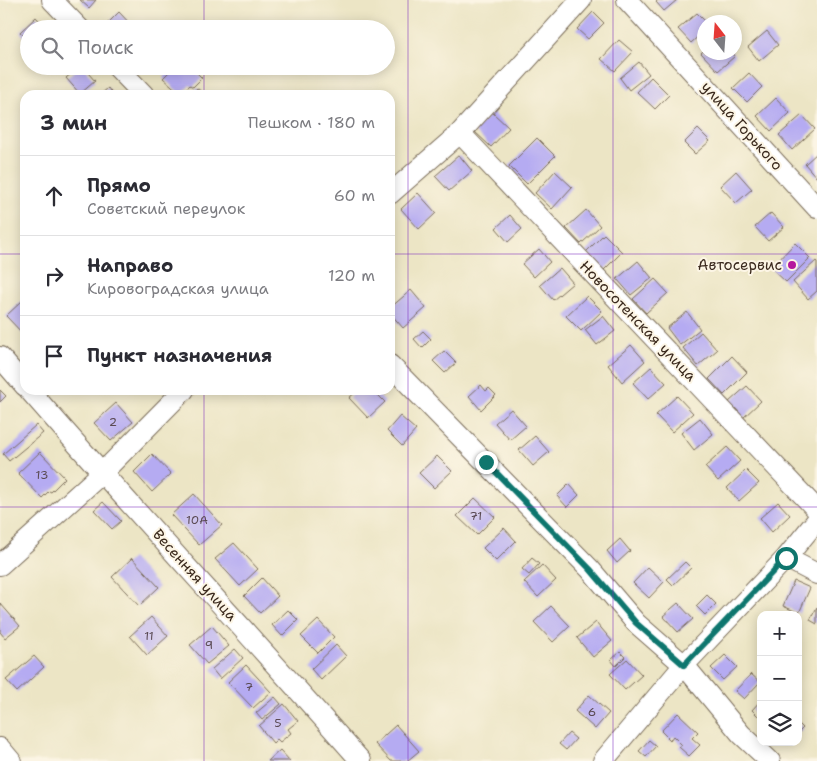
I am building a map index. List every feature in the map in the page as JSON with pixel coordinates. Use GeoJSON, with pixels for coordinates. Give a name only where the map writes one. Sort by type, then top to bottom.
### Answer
{"type":"FeatureCollection","features":[{"type":"Feature","properties":{"kind":"street"},"geometry":{"type":"LineString","coordinates":[[52,0],[71,20]]}},
{"type":"Feature","properties":{"kind":"street"},"geometry":{"type":"LineString","coordinates":[[395,190],[460,133],[581,0]]}},
{"type":"Feature","properties":{"kind":"street","name":"улица Горького"},"geometry":{"type":"LineString","coordinates":[[626,0],[817,208]]}},
{"type":"Feature","properties":{"kind":"street"},"geometry":{"type":"LineString","coordinates":[[125,75],[139,90]]}},
{"type":"Feature","properties":{"kind":"street","name":"Новосотенская улица"},"geometry":{"type":"LineString","coordinates":[[460,133],[817,510]]}},
{"type":"Feature","properties":{"kind":"street"},"geometry":{"type":"LineString","coordinates":[[0,357],[20,380]]}},
{"type":"Feature","properties":{"kind":"street"},"geometry":{"type":"LineString","coordinates":[[395,370],[590,569],[636,623],[684,665],[741,734],[770,761]]}},
{"type":"Feature","properties":{"kind":"street","name":"Весенняя улица"},"geometry":{"type":"LineString","coordinates":[[33,395],[360,761]]}},
{"type":"Feature","properties":{"kind":"street"},"geometry":{"type":"LineString","coordinates":[[0,565],[102,473],[179,395]]}},
{"type":"Feature","properties":{"kind":"street"},"geometry":{"type":"LineString","coordinates":[[603,761],[684,665],[786,558],[817,520]]}},
{"type":"Feature","properties":{"kind":"street"},"geometry":{"type":"LineString","coordinates":[[786,558],[817,574]]}},
{"type":"Feature","properties":{"kind":"street"},"geometry":{"type":"LineString","coordinates":[[0,748],[11,761]]}},
{"type":"Feature","properties":{"kind":"building"},"geometry":{"type":"Polygon","coordinates":[[[80,0],[96,0],[89,8],[80,0]]]}},
{"type":"Feature","properties":{"kind":"building"},"geometry":{"type":"Polygon","coordinates":[[[658,0],[677,0],[664,11],[656,2],[658,0]]]}},
{"type":"Feature","properties":{"kind":"building"},"geometry":{"type":"Polygon","coordinates":[[[119,12],[126,20],[111,20],[119,12]]]}},
{"type":"Feature","properties":{"kind":"building"},"geometry":{"type":"Polygon","coordinates":[[[593,12],[604,23],[588,39],[577,29],[593,12]]]}},
{"type":"Feature","properties":{"kind":"building"},"geometry":{"type":"Polygon","coordinates":[[[697,13],[699,15],[697,15],[697,37],[691,43],[678,29],[697,13]]]}},
{"type":"Feature","properties":{"kind":"building"},"geometry":{"type":"Polygon","coordinates":[[[767,31],[778,45],[759,61],[748,47],[767,31]]]}},
{"type":"Feature","properties":{"kind":"building"},"geometry":{"type":"Polygon","coordinates":[[[619,40],[633,52],[615,71],[601,59],[619,40]]]}},
{"type":"Feature","properties":{"kind":"building"},"geometry":{"type":"Polygon","coordinates":[[[708,60],[730,60],[718,71],[708,60]]]}},
{"type":"Feature","properties":{"kind":"building"},"geometry":{"type":"Polygon","coordinates":[[[639,62],[649,74],[629,90],[620,78],[639,62]]]}},
{"type":"Feature","properties":{"kind":"building"},"geometry":{"type":"Polygon","coordinates":[[[749,73],[762,87],[747,102],[733,88],[749,73]]]}},
{"type":"Feature","properties":{"kind":"building"},"geometry":{"type":"Polygon","coordinates":[[[70,75],[90,75],[95,81],[85,90],[76,90],[66,78],[70,75]]]}},
{"type":"Feature","properties":{"kind":"building"},"geometry":{"type":"Polygon","coordinates":[[[166,75],[199,75],[202,78],[193,87],[190,85],[185,90],[176,90],[163,78],[166,75]]]}},
{"type":"Feature","properties":{"kind":"building"},"geometry":{"type":"Polygon","coordinates":[[[651,77],[669,95],[655,109],[637,92],[651,77]]]}},
{"type":"Feature","properties":{"kind":"building"},"geometry":{"type":"Polygon","coordinates":[[[776,98],[790,113],[771,131],[757,116],[776,98]]]}},
{"type":"Feature","properties":{"kind":"building"},"geometry":{"type":"Polygon","coordinates":[[[492,112],[509,128],[491,147],[474,131],[492,112]]]}},
{"type":"Feature","properties":{"kind":"building"},"geometry":{"type":"Polygon","coordinates":[[[802,115],[815,129],[792,150],[779,135],[802,115]]]}},
{"type":"Feature","properties":{"kind":"building"},"geometry":{"type":"Polygon","coordinates":[[[698,129],[710,141],[695,154],[684,143],[698,129]]]}},
{"type":"Feature","properties":{"kind":"building"},"geometry":{"type":"Polygon","coordinates":[[[537,138],[555,156],[527,184],[509,166],[537,138]]]}},
{"type":"Feature","properties":{"kind":"building"},"geometry":{"type":"Polygon","coordinates":[[[817,153],[817,178],[805,164],[817,153]]]}},
{"type":"Feature","properties":{"kind":"building"},"geometry":{"type":"Polygon","coordinates":[[[459,155],[472,171],[449,191],[435,176],[459,155]]]}},
{"type":"Feature","properties":{"kind":"building"},"geometry":{"type":"Polygon","coordinates":[[[555,171],[572,187],[552,209],[535,193],[555,171]]]}},
{"type":"Feature","properties":{"kind":"building"},"geometry":{"type":"Polygon","coordinates":[[[736,171],[752,189],[736,203],[720,186],[736,171]]]}},
{"type":"Feature","properties":{"kind":"building"},"geometry":{"type":"Polygon","coordinates":[[[418,193],[436,213],[419,229],[401,209],[418,193]]]}},
{"type":"Feature","properties":{"kind":"building"},"geometry":{"type":"Polygon","coordinates":[[[586,210],[600,226],[581,244],[566,228],[586,210]]]}},
{"type":"Feature","properties":{"kind":"building"},"geometry":{"type":"Polygon","coordinates":[[[771,213],[784,227],[768,241],[755,227],[771,213]]]}},
{"type":"Feature","properties":{"kind":"building"},"geometry":{"type":"Polygon","coordinates":[[[510,215],[522,229],[508,242],[496,228],[510,215]]]}},
{"type":"Feature","properties":{"kind":"building"},"geometry":{"type":"Polygon","coordinates":[[[604,234],[622,252],[604,270],[586,252],[604,234]]]}},
{"type":"Feature","properties":{"kind":"building"},"geometry":{"type":"Polygon","coordinates":[[[795,243],[810,258],[786,282],[771,268],[795,243]]]}},
{"type":"Feature","properties":{"kind":"building"},"geometry":{"type":"Polygon","coordinates":[[[539,249],[550,262],[534,277],[522,264],[539,249]]]}},
{"type":"Feature","properties":{"kind":"building"},"geometry":{"type":"Polygon","coordinates":[[[638,261],[652,278],[631,295],[617,279],[638,261]]]}},
{"type":"Feature","properties":{"kind":"building"},"geometry":{"type":"Polygon","coordinates":[[[816,261],[817,291],[808,299],[793,282],[816,261]]]}},
{"type":"Feature","properties":{"kind":"building"},"geometry":{"type":"Polygon","coordinates":[[[560,268],[573,283],[553,300],[540,285],[560,268]]]}},
{"type":"Feature","properties":{"kind":"building"},"geometry":{"type":"Polygon","coordinates":[[[655,279],[668,293],[646,313],[633,299],[655,279]]]}},
{"type":"Feature","properties":{"kind":"building"},"geometry":{"type":"Polygon","coordinates":[[[411,290],[426,308],[403,328],[395,319],[395,304],[411,290]]]}},
{"type":"Feature","properties":{"kind":"building"},"geometry":{"type":"Polygon","coordinates":[[[587,296],[602,311],[581,331],[566,316],[587,296]]]}},
{"type":"Feature","properties":{"kind":"building"},"geometry":{"type":"Polygon","coordinates":[[[20,303],[20,331],[6,316],[20,303]]]}},
{"type":"Feature","properties":{"kind":"building"},"geometry":{"type":"Polygon","coordinates":[[[687,312],[700,329],[680,345],[667,328],[687,312]]]}},
{"type":"Feature","properties":{"kind":"building"},"geometry":{"type":"Polygon","coordinates":[[[603,316],[615,331],[597,345],[585,330],[603,316]]]}},
{"type":"Feature","properties":{"kind":"building"},"geometry":{"type":"Polygon","coordinates":[[[423,331],[431,339],[422,348],[414,339],[423,331]]]}},
{"type":"Feature","properties":{"kind":"building"},"geometry":{"type":"Polygon","coordinates":[[[701,332],[717,350],[698,366],[683,348],[701,332]]]}},
{"type":"Feature","properties":{"kind":"building"},"geometry":{"type":"Polygon","coordinates":[[[631,345],[645,361],[622,382],[608,365],[631,345]]]}},
{"type":"Feature","properties":{"kind":"building"},"geometry":{"type":"Polygon","coordinates":[[[444,351],[456,363],[445,373],[433,361],[444,351]]]}},
{"type":"Feature","properties":{"kind":"building"},"geometry":{"type":"Polygon","coordinates":[[[732,356],[747,372],[724,395],[709,379],[732,356]]]}},
{"type":"Feature","properties":{"kind":"building"},"geometry":{"type":"Polygon","coordinates":[[[651,367],[666,383],[648,399],[633,383],[651,367]]]}},
{"type":"Feature","properties":{"kind":"building"},"geometry":{"type":"Polygon","coordinates":[[[481,385],[486,391],[489,388],[496,395],[481,410],[469,396],[481,385]]]}},
{"type":"Feature","properties":{"kind":"building"},"geometry":{"type":"Polygon","coordinates":[[[747,386],[761,401],[743,418],[729,402],[747,386]]]}},
{"type":"Feature","properties":{"kind":"building"},"geometry":{"type":"Polygon","coordinates":[[[0,390],[6,396],[0,402],[0,390]]]}},
{"type":"Feature","properties":{"kind":"building"},"geometry":{"type":"Polygon","coordinates":[[[352,395],[378,395],[385,402],[368,418],[349,398],[352,395]]]}},
{"type":"Feature","properties":{"kind":"building"},"geometry":{"type":"Polygon","coordinates":[[[677,396],[693,413],[672,432],[656,415],[677,396]]]}},
{"type":"Feature","properties":{"kind":"building"},"geometry":{"type":"Polygon","coordinates":[[[116,403],[133,422],[111,441],[94,423],[116,403]]]}},
{"type":"Feature","properties":{"kind":"building"},"geometry":{"type":"Polygon","coordinates":[[[511,409],[526,426],[510,440],[495,423],[511,409]]]}},
{"type":"Feature","properties":{"kind":"building"},"geometry":{"type":"Polygon","coordinates":[[[400,416],[416,430],[402,446],[387,431],[400,416]]]}},
{"type":"Feature","properties":{"kind":"building"},"geometry":{"type":"Polygon","coordinates":[[[700,418],[713,434],[694,450],[681,433],[700,418]]]}},
{"type":"Feature","properties":{"kind":"building"},"geometry":{"type":"Polygon","coordinates":[[[36,425],[43,433],[9,461],[3,454],[36,425]]]}},
{"type":"Feature","properties":{"kind":"building"},"geometry":{"type":"Polygon","coordinates":[[[535,436],[549,452],[533,466],[519,450],[535,436]]]}},
{"type":"Feature","properties":{"kind":"building"},"geometry":{"type":"Polygon","coordinates":[[[727,447],[740,461],[718,481],[705,467],[727,447]]]}},
{"type":"Feature","properties":{"kind":"building"},"geometry":{"type":"Polygon","coordinates":[[[40,452],[65,478],[42,498],[18,473],[40,452]]]}},
{"type":"Feature","properties":{"kind":"building"},"geometry":{"type":"Polygon","coordinates":[[[152,454],[171,474],[152,492],[134,472],[152,454]]]}},
{"type":"Feature","properties":{"kind":"building"},"geometry":{"type":"Polygon","coordinates":[[[437,456],[452,471],[434,488],[419,473],[437,456]]]}},
{"type":"Feature","properties":{"kind":"building"},"geometry":{"type":"Polygon","coordinates":[[[746,470],[759,483],[739,501],[727,488],[746,470]]]}},
{"type":"Feature","properties":{"kind":"building"},"geometry":{"type":"Polygon","coordinates":[[[569,484],[579,495],[567,507],[557,496],[569,484]]]}},
{"type":"Feature","properties":{"kind":"building"},"geometry":{"type":"Polygon","coordinates":[[[194,494],[222,525],[199,545],[171,515],[194,494]]]}},
{"type":"Feature","properties":{"kind":"building"},"geometry":{"type":"Polygon","coordinates":[[[475,498],[495,517],[477,535],[457,516],[475,498]]]}},
{"type":"Feature","properties":{"kind":"building"},"geometry":{"type":"Polygon","coordinates":[[[103,502],[121,521],[112,529],[94,510],[103,502]]]}},
{"type":"Feature","properties":{"kind":"building"},"geometry":{"type":"Polygon","coordinates":[[[778,502],[790,515],[772,532],[760,518],[778,502]]]}},
{"type":"Feature","properties":{"kind":"building"},"geometry":{"type":"Polygon","coordinates":[[[504,528],[516,541],[496,561],[483,548],[504,528]]]}},
{"type":"Feature","properties":{"kind":"building"},"geometry":{"type":"Polygon","coordinates":[[[620,539],[630,551],[617,563],[607,551],[620,539]]]}},
{"type":"Feature","properties":{"kind":"building"},"geometry":{"type":"Polygon","coordinates":[[[234,543],[258,569],[240,586],[215,559],[234,543]]]}},
{"type":"Feature","properties":{"kind":"building"},"geometry":{"type":"Polygon","coordinates":[[[132,558],[159,587],[139,606],[112,577],[132,558]]]}},
{"type":"Feature","properties":{"kind":"building"},"geometry":{"type":"Polygon","coordinates":[[[532,558],[539,564],[529,575],[522,569],[532,558]]]}},
{"type":"Feature","properties":{"kind":"building"},"geometry":{"type":"Polygon","coordinates":[[[685,562],[691,568],[673,585],[667,579],[685,562]]]}},
{"type":"Feature","properties":{"kind":"building"},"geometry":{"type":"Polygon","coordinates":[[[542,565],[556,580],[538,597],[524,582],[542,565]]]}},
{"type":"Feature","properties":{"kind":"building"},"geometry":{"type":"Polygon","coordinates":[[[648,567],[664,582],[649,598],[633,583],[648,567]]]}},
{"type":"Feature","properties":{"kind":"building"},"geometry":{"type":"Polygon","coordinates":[[[262,578],[278,596],[260,613],[244,596],[262,578]]]}},
{"type":"Feature","properties":{"kind":"building"},"geometry":{"type":"Polygon","coordinates":[[[794,581],[810,588],[800,611],[794,611],[783,606],[794,581]]]}},
{"type":"Feature","properties":{"kind":"building"},"geometry":{"type":"Polygon","coordinates":[[[707,595],[716,604],[705,615],[696,606],[707,595]]]}},
{"type":"Feature","properties":{"kind":"building"},"geometry":{"type":"Polygon","coordinates":[[[0,603],[20,626],[5,638],[0,632],[0,603]]]}},
{"type":"Feature","properties":{"kind":"building"},"geometry":{"type":"Polygon","coordinates":[[[678,603],[693,619],[678,632],[663,616],[678,603]]]}},
{"type":"Feature","properties":{"kind":"building"},"geometry":{"type":"Polygon","coordinates":[[[551,606],[570,626],[553,642],[534,622],[551,606]]]}},
{"type":"Feature","properties":{"kind":"building"},"geometry":{"type":"Polygon","coordinates":[[[817,607],[817,624],[810,620],[817,607]]]}},
{"type":"Feature","properties":{"kind":"building"},"geometry":{"type":"Polygon","coordinates":[[[288,610],[298,620],[282,636],[272,625],[288,610]]]}},
{"type":"Feature","properties":{"kind":"building"},"geometry":{"type":"Polygon","coordinates":[[[151,617],[168,636],[147,655],[130,636],[151,617]]]}},
{"type":"Feature","properties":{"kind":"building"},"geometry":{"type":"Polygon","coordinates":[[[318,620],[334,637],[318,653],[301,636],[318,620]]]}},
{"type":"Feature","properties":{"kind":"building"},"geometry":{"type":"Polygon","coordinates":[[[596,622],[612,641],[593,657],[577,638],[596,622]]]}},
{"type":"Feature","properties":{"kind":"building"},"geometry":{"type":"Polygon","coordinates":[[[212,626],[229,646],[207,664],[190,645],[212,626]]]}},
{"type":"Feature","properties":{"kind":"building"},"geometry":{"type":"Polygon","coordinates":[[[336,645],[346,656],[321,680],[311,669],[336,645]]]}},
{"type":"Feature","properties":{"kind":"building"},"geometry":{"type":"Polygon","coordinates":[[[235,649],[243,658],[220,679],[212,669],[235,649]]]}},
{"type":"Feature","properties":{"kind":"building"},"geometry":{"type":"Polygon","coordinates":[[[620,652],[625,657],[616,666],[611,660],[620,652]]]}},
{"type":"Feature","properties":{"kind":"building"},"geometry":{"type":"Polygon","coordinates":[[[725,655],[737,667],[723,680],[711,668],[725,655]]]}},
{"type":"Feature","properties":{"kind":"building"},"geometry":{"type":"Polygon","coordinates":[[[34,656],[44,667],[17,692],[6,680],[34,656]]]}},
{"type":"Feature","properties":{"kind":"building"},"geometry":{"type":"Polygon","coordinates":[[[627,659],[642,675],[625,690],[610,674],[627,659]]]}},
{"type":"Feature","properties":{"kind":"building"},"geometry":{"type":"Polygon","coordinates":[[[246,665],[271,692],[253,708],[228,682],[246,665]]]}},
{"type":"Feature","properties":{"kind":"building"},"geometry":{"type":"Polygon","coordinates":[[[751,674],[757,679],[757,685],[744,699],[735,691],[751,674]]]}},
{"type":"Feature","properties":{"kind":"building"},"geometry":{"type":"Polygon","coordinates":[[[589,695],[609,713],[595,729],[575,711],[589,695]]]}},
{"type":"Feature","properties":{"kind":"building"},"geometry":{"type":"Polygon","coordinates":[[[275,697],[281,704],[262,720],[256,713],[275,697]]]}},
{"type":"Feature","properties":{"kind":"building"},"geometry":{"type":"Polygon","coordinates":[[[284,704],[298,721],[288,729],[291,733],[280,742],[277,739],[273,743],[259,726],[284,704]]]}},
{"type":"Feature","properties":{"kind":"building"},"geometry":{"type":"Polygon","coordinates":[[[757,704],[757,715],[752,710],[757,704]]]}},
{"type":"Feature","properties":{"kind":"building"},"geometry":{"type":"Polygon","coordinates":[[[678,713],[698,732],[692,738],[700,745],[689,756],[679,747],[682,745],[673,736],[670,740],[661,731],[678,713]]]}},
{"type":"Feature","properties":{"kind":"building"},"geometry":{"type":"Polygon","coordinates":[[[396,725],[419,751],[407,761],[391,761],[375,744],[396,725]]]}},
{"type":"Feature","properties":{"kind":"building"},"geometry":{"type":"Polygon","coordinates":[[[569,733],[576,739],[566,750],[559,744],[569,733]]]}},
{"type":"Feature","properties":{"kind":"building"},"geometry":{"type":"Polygon","coordinates":[[[649,740],[656,746],[646,757],[639,751],[649,740]]]}},
{"type":"Feature","properties":{"kind":"building"},"geometry":{"type":"Polygon","coordinates":[[[280,750],[290,761],[268,761],[280,750]]]}},
{"type":"Feature","properties":{"kind":"place","name":"Автосервис"},"geometry":{"type":"Point","coordinates":[792,265]}},
{"type":"Feature","properties":{"kind":"route"},"geometry":{"type":"LineString","coordinates":[[486,462],[590,569],[636,623],[684,665],[786,558]]}}]}
